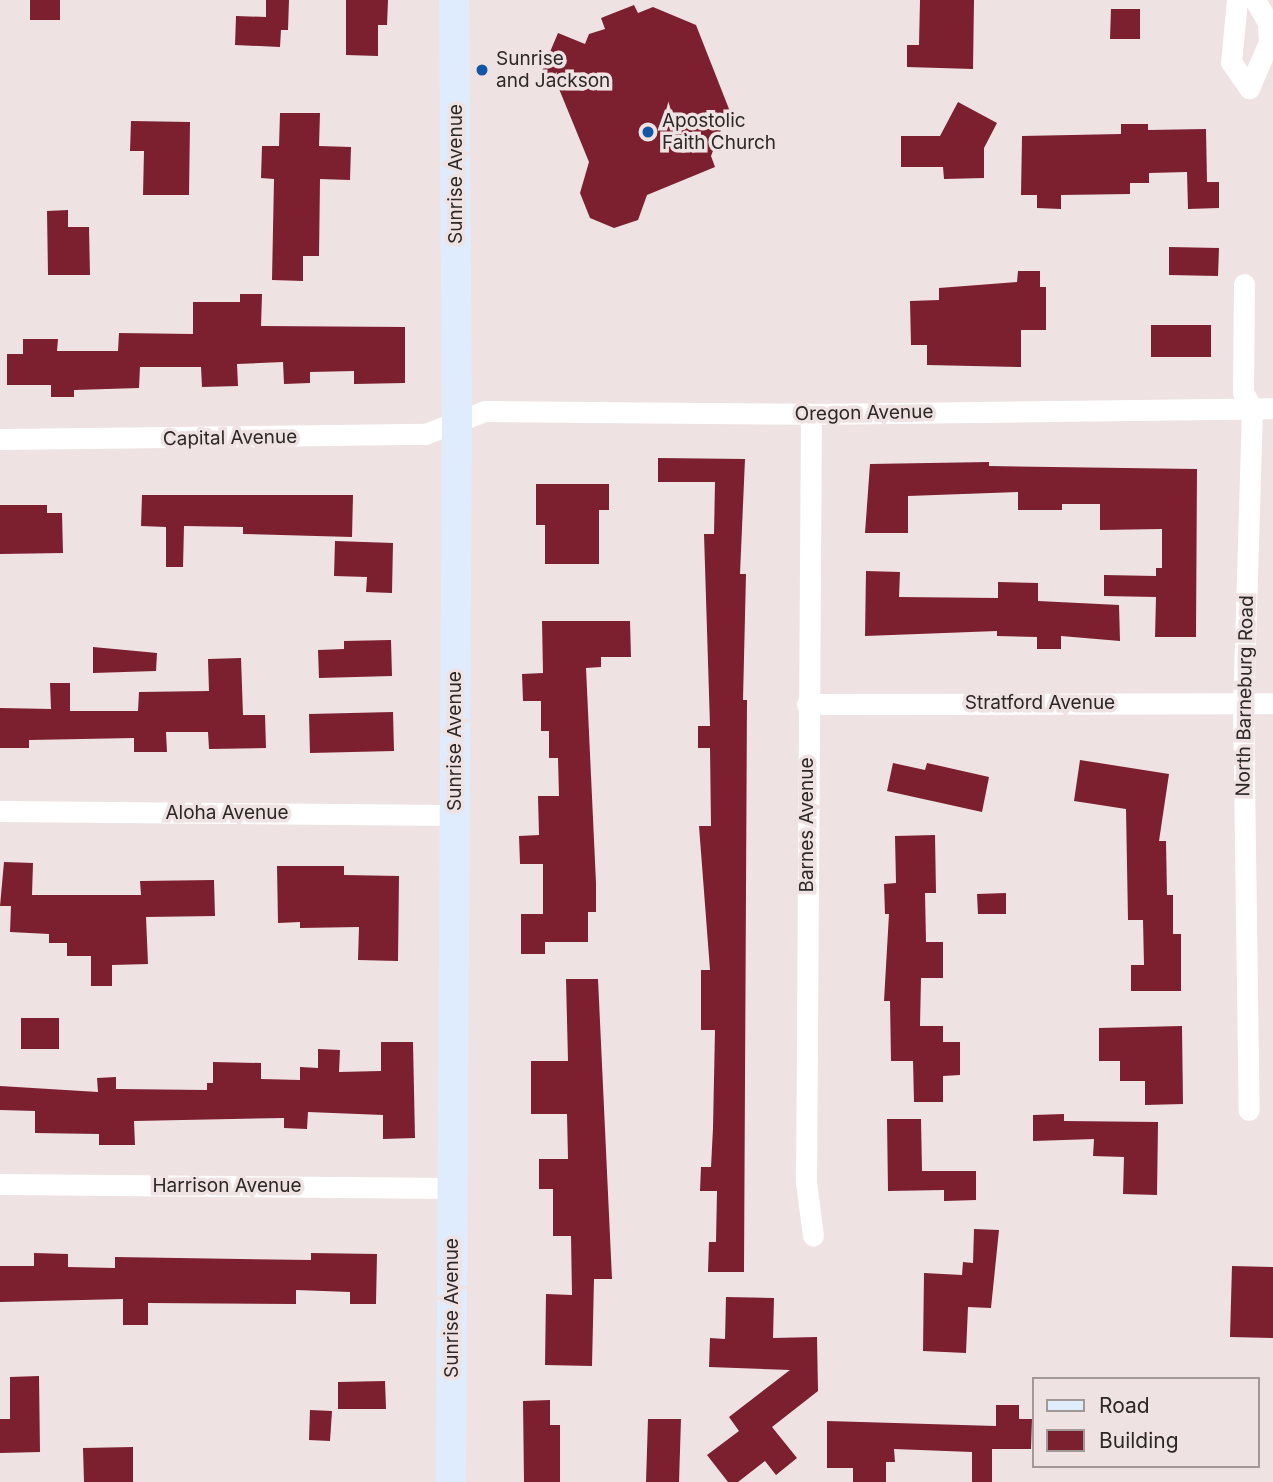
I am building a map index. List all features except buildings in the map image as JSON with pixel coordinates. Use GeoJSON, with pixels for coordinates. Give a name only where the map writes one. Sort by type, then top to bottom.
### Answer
{"type":"FeatureCollection","features":[{"type":"Feature","properties":{"kind":"street","name":"Sunrise Avenue"},"geometry":{"type":"LineString","coordinates":[[451,1482],[457,421],[454,0]]}},
{"type":"Feature","properties":{"kind":"street"},"geometry":{"type":"LineString","coordinates":[[1237,0],[1231,62],[1249,88],[1269,42],[1268,22],[1255,0]]}},
{"type":"Feature","properties":{"kind":"street","name":"North Barneburg Road"},"geometry":{"type":"LineString","coordinates":[[1244,284],[1243,392],[1262,408],[1242,703],[1249,1110]]}},
{"type":"Feature","properties":{"kind":"street","name":"Oregon Avenue"},"geometry":{"type":"LineString","coordinates":[[457,421],[485,411],[811,414],[1262,408]]}},
{"type":"Feature","properties":{"kind":"street","name":"Barnes Avenue"},"geometry":{"type":"LineString","coordinates":[[811,414],[807,704],[806,1182],[813,1236]]}},
{"type":"Feature","properties":{"kind":"street","name":"Capital Avenue"},"geometry":{"type":"LineString","coordinates":[[0,439],[425,434],[457,421]]}},
{"type":"Feature","properties":{"kind":"street","name":"Stratford Avenue"},"geometry":{"type":"LineString","coordinates":[[807,704],[1273,703]]}},
{"type":"Feature","properties":{"kind":"street","name":"Aloha Avenue"},"geometry":{"type":"LineString","coordinates":[[0,811],[454,815]]}},
{"type":"Feature","properties":{"kind":"street","name":"Harrison Avenue"},"geometry":{"type":"LineString","coordinates":[[0,1184],[453,1188]]}},
{"type":"Feature","properties":{"kind":"place","name":"Sunrise and Jackson"},"geometry":{"type":"Point","coordinates":[482,70]}},
{"type":"Feature","properties":{"kind":"place","name":"Apostolic Faith Church"},"geometry":{"type":"Point","coordinates":[648,132]}}]}
